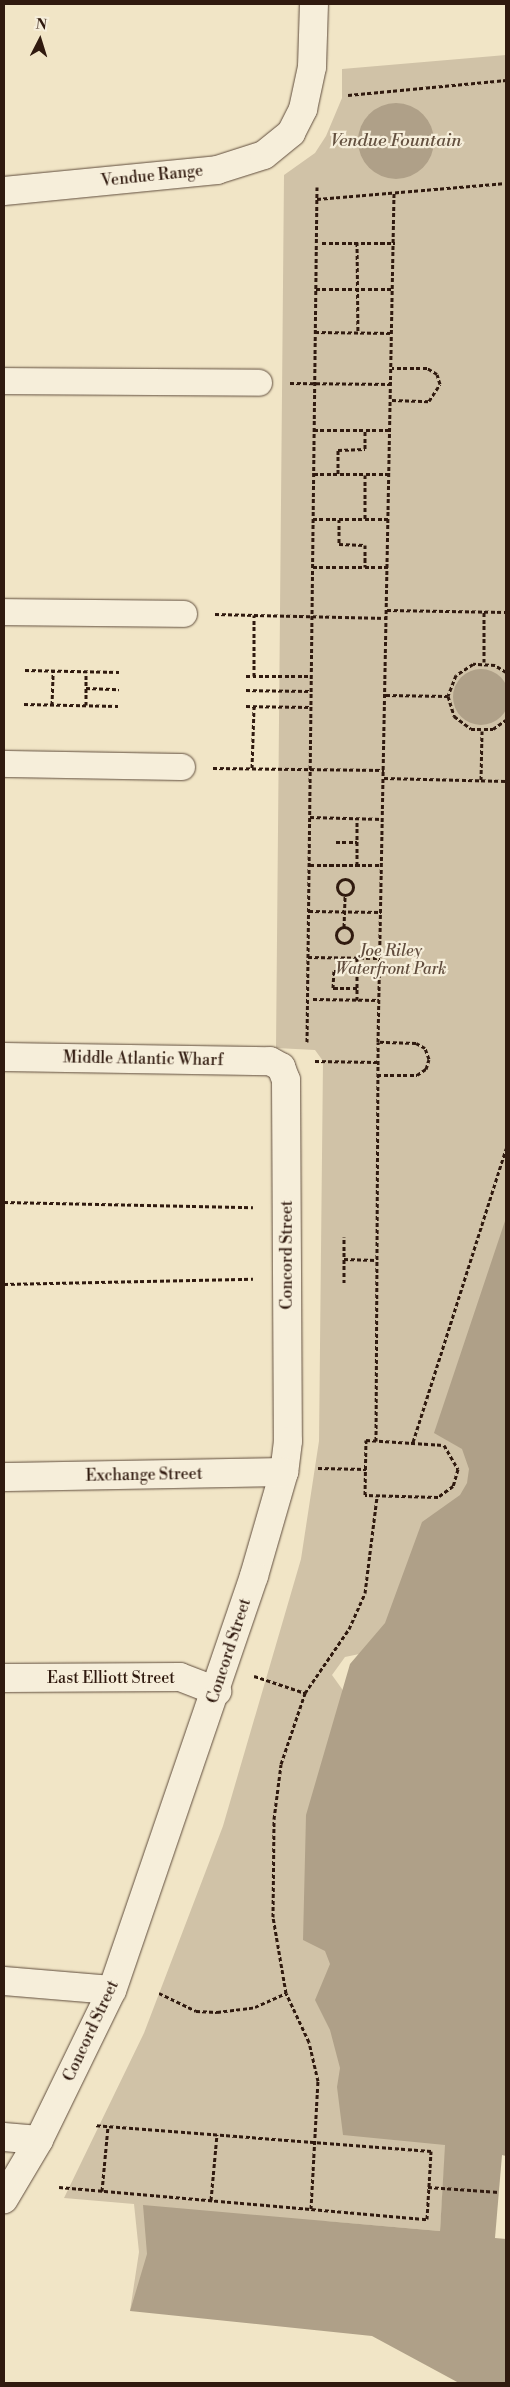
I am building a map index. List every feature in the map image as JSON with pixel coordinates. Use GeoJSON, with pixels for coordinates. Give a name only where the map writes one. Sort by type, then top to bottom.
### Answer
{"type":"FeatureCollection","features":[{"type":"Feature","properties":{"kind":"street","name":"Vendue Range"},"geometry":{"type":"LineString","coordinates":[[4,191],[217,170],[264,154],[291,133],[309,89],[314,4]]}},
{"type":"Feature","properties":{"kind":"street"},"geometry":{"type":"LineString","coordinates":[[4,381],[270,383]]}},
{"type":"Feature","properties":{"kind":"street"},"geometry":{"type":"LineString","coordinates":[[4,612],[184,614]]}},
{"type":"Feature","properties":{"kind":"street"},"geometry":{"type":"LineString","coordinates":[[4,764],[182,767]]}},
{"type":"Feature","properties":{"kind":"street","name":"Middle Atlantic Wharf"},"geometry":{"type":"LineString","coordinates":[[4,1057],[270,1061],[281,1067]]}},
{"type":"Feature","properties":{"kind":"street","name":"Concord Street"},"geometry":{"type":"LineString","coordinates":[[4,2199],[39,2140],[112,1990],[216,1691],[297,1470],[288,1441],[286,1080],[281,1067]]}},
{"type":"Feature","properties":{"kind":"street","name":"Exchange Street"},"geometry":{"type":"LineString","coordinates":[[4,1478],[297,1470]]}},
{"type":"Feature","properties":{"kind":"street","name":"East Elliott Street"},"geometry":{"type":"LineString","coordinates":[[4,1678],[180,1677],[216,1691]]}},
{"type":"Feature","properties":{"kind":"street"},"geometry":{"type":"LineString","coordinates":[[4,1981],[112,1990]]}},
{"type":"Feature","properties":{"kind":"street"},"geometry":{"type":"LineString","coordinates":[[4,2137],[39,2140]]}},
{"type":"Feature","properties":{"kind":"path"},"geometry":{"type":"LineString","coordinates":[[348,95],[506,80]]}},
{"type":"Feature","properties":{"kind":"path"},"geometry":{"type":"LineString","coordinates":[[317,199],[506,183]]}},
{"type":"Feature","properties":{"kind":"path"},"geometry":{"type":"LineString","coordinates":[[307,1042],[317,187]]}},
{"type":"Feature","properties":{"kind":"path"},"geometry":{"type":"LineString","coordinates":[[376,1441],[377,1075],[392,400],[394,192]]}},
{"type":"Feature","properties":{"kind":"path"},"geometry":{"type":"LineString","coordinates":[[357,242],[358,332]]}},
{"type":"Feature","properties":{"kind":"path"},"geometry":{"type":"LineString","coordinates":[[322,243],[395,242]]}},
{"type":"Feature","properties":{"kind":"path"},"geometry":{"type":"LineString","coordinates":[[316,289],[394,289]]}},
{"type":"Feature","properties":{"kind":"path"},"geometry":{"type":"LineString","coordinates":[[315,332],[393,333]]}},
{"type":"Feature","properties":{"kind":"path"},"geometry":{"type":"LineString","coordinates":[[392,368],[427,368],[437,374],[440,384],[428,401],[392,400]]}},
{"type":"Feature","properties":{"kind":"path"},"geometry":{"type":"LineString","coordinates":[[270,383],[392,384]]}},
{"type":"Feature","properties":{"kind":"path"},"geometry":{"type":"LineString","coordinates":[[314,430],[391,430]]}},
{"type":"Feature","properties":{"kind":"path"},"geometry":{"type":"LineString","coordinates":[[338,474],[338,450],[365,449],[365,430]]}},
{"type":"Feature","properties":{"kind":"path"},"geometry":{"type":"LineString","coordinates":[[314,474],[390,474]]}},
{"type":"Feature","properties":{"kind":"path"},"geometry":{"type":"LineString","coordinates":[[365,475],[365,519]]}},
{"type":"Feature","properties":{"kind":"path"},"geometry":{"type":"LineString","coordinates":[[313,519],[389,519]]}},
{"type":"Feature","properties":{"kind":"path"},"geometry":{"type":"LineString","coordinates":[[339,519],[339,544],[365,544],[366,567]]}},
{"type":"Feature","properties":{"kind":"path"},"geometry":{"type":"LineString","coordinates":[[313,566],[388,567]]}},
{"type":"Feature","properties":{"kind":"path"},"geometry":{"type":"LineString","coordinates":[[387,610],[506,612]]}},
{"type":"Feature","properties":{"kind":"path"},"geometry":{"type":"LineString","coordinates":[[484,612],[484,662]]}},
{"type":"Feature","properties":{"kind":"path"},"geometry":{"type":"LineString","coordinates":[[184,614],[387,618]]}},
{"type":"Feature","properties":{"kind":"path"},"geometry":{"type":"LineString","coordinates":[[254,615],[254,676]]}},
{"type":"Feature","properties":{"kind":"path"},"geometry":{"type":"LineString","coordinates":[[482,731],[454,716],[448,696],[456,675],[484,662],[506,672]]}},
{"type":"Feature","properties":{"kind":"path"},"geometry":{"type":"LineString","coordinates":[[24,670],[119,672]]}},
{"type":"Feature","properties":{"kind":"path"},"geometry":{"type":"LineString","coordinates":[[52,705],[53,670]]}},
{"type":"Feature","properties":{"kind":"path"},"geometry":{"type":"LineString","coordinates":[[86,671],[86,705]]}},
{"type":"Feature","properties":{"kind":"path"},"geometry":{"type":"LineString","coordinates":[[246,676],[312,676]]}},
{"type":"Feature","properties":{"kind":"path"},"geometry":{"type":"LineString","coordinates":[[86,688],[119,689]]}},
{"type":"Feature","properties":{"kind":"path"},"geometry":{"type":"LineString","coordinates":[[246,690],[311,691]]}},
{"type":"Feature","properties":{"kind":"path"},"geometry":{"type":"LineString","coordinates":[[386,695],[448,696]]}},
{"type":"Feature","properties":{"kind":"path"},"geometry":{"type":"LineString","coordinates":[[24,704],[118,706]]}},
{"type":"Feature","properties":{"kind":"path"},"geometry":{"type":"LineString","coordinates":[[246,706],[312,707]]}},
{"type":"Feature","properties":{"kind":"path"},"geometry":{"type":"LineString","coordinates":[[252,768],[254,706]]}},
{"type":"Feature","properties":{"kind":"path"},"geometry":{"type":"LineString","coordinates":[[482,731],[506,720]]}},
{"type":"Feature","properties":{"kind":"path"},"geometry":{"type":"LineString","coordinates":[[481,780],[482,731]]}},
{"type":"Feature","properties":{"kind":"path"},"geometry":{"type":"LineString","coordinates":[[182,767],[384,770]]}},
{"type":"Feature","properties":{"kind":"path"},"geometry":{"type":"LineString","coordinates":[[384,778],[506,781]]}},
{"type":"Feature","properties":{"kind":"path"},"geometry":{"type":"LineString","coordinates":[[310,817],[383,819]]}},
{"type":"Feature","properties":{"kind":"path"},"geometry":{"type":"LineString","coordinates":[[357,818],[357,865]]}},
{"type":"Feature","properties":{"kind":"path"},"geometry":{"type":"LineString","coordinates":[[336,842],[357,842]]}},
{"type":"Feature","properties":{"kind":"path"},"geometry":{"type":"LineString","coordinates":[[310,865],[382,865]]}},
{"type":"Feature","properties":{"kind":"path"},"geometry":{"type":"LineString","coordinates":[[344,927],[336,934],[341,943],[352,938],[344,927],[344,912],[345,894],[353,887],[345,878],[337,888],[345,894]]}},
{"type":"Feature","properties":{"kind":"path"},"geometry":{"type":"LineString","coordinates":[[309,911],[381,912]]}},
{"type":"Feature","properties":{"kind":"path"},"geometry":{"type":"LineString","coordinates":[[308,957],[380,958]]}},
{"type":"Feature","properties":{"kind":"path"},"geometry":{"type":"LineString","coordinates":[[357,957],[357,1000]]}},
{"type":"Feature","properties":{"kind":"path"},"geometry":{"type":"LineString","coordinates":[[357,971],[334,971],[333,988],[357,988]]}},
{"type":"Feature","properties":{"kind":"path"},"geometry":{"type":"LineString","coordinates":[[312,999],[379,1000]]}},
{"type":"Feature","properties":{"kind":"path"},"geometry":{"type":"LineString","coordinates":[[377,1075],[417,1076],[426,1070],[429,1059],[421,1045],[378,1042]]}},
{"type":"Feature","properties":{"kind":"path"},"geometry":{"type":"LineString","coordinates":[[307,1061],[378,1062]]}},
{"type":"Feature","properties":{"kind":"path"},"geometry":{"type":"LineString","coordinates":[[413,1442],[506,1148]]}},
{"type":"Feature","properties":{"kind":"path"},"geometry":{"type":"LineString","coordinates":[[4,1202],[256,1207]]}},
{"type":"Feature","properties":{"kind":"path"},"geometry":{"type":"LineString","coordinates":[[344,1236],[344,1283]]}},
{"type":"Feature","properties":{"kind":"path"},"geometry":{"type":"LineString","coordinates":[[344,1259],[376,1260]]}},
{"type":"Feature","properties":{"kind":"path"},"geometry":{"type":"LineString","coordinates":[[4,1284],[257,1279]]}},
{"type":"Feature","properties":{"kind":"path"},"geometry":{"type":"LineString","coordinates":[[366,1440],[376,1441],[435,1442],[452,1452],[458,1469],[453,1486],[438,1498],[365,1495],[366,1440]]}},
{"type":"Feature","properties":{"kind":"path"},"geometry":{"type":"LineString","coordinates":[[297,1470],[366,1470]]}},
{"type":"Feature","properties":{"kind":"path"},"geometry":{"type":"LineString","coordinates":[[311,2208],[315,2142],[315,2059],[286,1993],[273,1917],[273,1826],[281,1764],[305,1693],[349,1629],[365,1593],[377,1496]]}},
{"type":"Feature","properties":{"kind":"path"},"geometry":{"type":"LineString","coordinates":[[253,1676],[305,1693]]}},
{"type":"Feature","properties":{"kind":"path"},"geometry":{"type":"LineString","coordinates":[[159,1993],[196,2011],[217,2012],[255,2007],[286,1993]]}},
{"type":"Feature","properties":{"kind":"path"},"geometry":{"type":"LineString","coordinates":[[59,2187],[427,2219],[431,2151],[96,2125]]}},
{"type":"Feature","properties":{"kind":"path"},"geometry":{"type":"LineString","coordinates":[[102,2191],[108,2126]]}},
{"type":"Feature","properties":{"kind":"path"},"geometry":{"type":"LineString","coordinates":[[211,2200],[217,2134]]}},
{"type":"Feature","properties":{"kind":"path"},"geometry":{"type":"LineString","coordinates":[[428,2187],[499,2192]]}},
{"type":"Feature","properties":{"kind":"green space","name":"Joe Riley Waterfront Park"},"geometry":{"type":"Polygon","coordinates":[[[506,55],[506,1650],[364,1653],[345,1657],[332,1675],[347,1696],[456,1994],[440,2231],[324,2221],[130,2311],[139,2252],[134,2204],[64,2198],[144,2033],[223,1826],[301,1559],[319,1441],[323,1061],[315,1050],[276,1048],[284,175],[315,153],[326,136],[342,98],[342,69],[506,55]]]}},
{"type":"Feature","properties":{"kind":"water","name":"Vendue Fountain"},"geometry":{"type":"Polygon","coordinates":[[[389,103],[403,103],[417,109],[428,120],[434,134],[431,156],[423,168],[403,179],[389,179],[375,173],[364,162],[358,148],[358,134],[364,120],[375,109],[389,103]]]}},
{"type":"Feature","properties":{"kind":"water"},"geometry":{"type":"Polygon","coordinates":[[[475,669],[487,669],[497,673],[505,681],[509,697],[505,713],[497,721],[487,725],[475,725],[465,721],[457,713],[453,703],[453,691],[457,681],[465,673],[475,669]]]}},
{"type":"Feature","properties":{"kind":"water"},"geometry":{"type":"Polygon","coordinates":[[[506,1218],[506,2383],[459,2383],[372,2336],[130,2311],[147,2254],[143,2205],[440,2231],[445,2145],[343,2135],[337,2087],[340,2068],[330,2030],[315,2000],[330,1964],[325,1951],[303,1940],[306,1815],[350,1664],[385,1623],[422,1522],[460,1495],[467,1483],[469,1469],[462,1449],[434,1433],[506,1218]]]}},
{"type":"Feature","properties":{"kind":"pier"},"geometry":{"type":"Polygon","coordinates":[[[502,2155],[506,2156],[506,2239],[495,2238],[502,2155]]]}}]}
